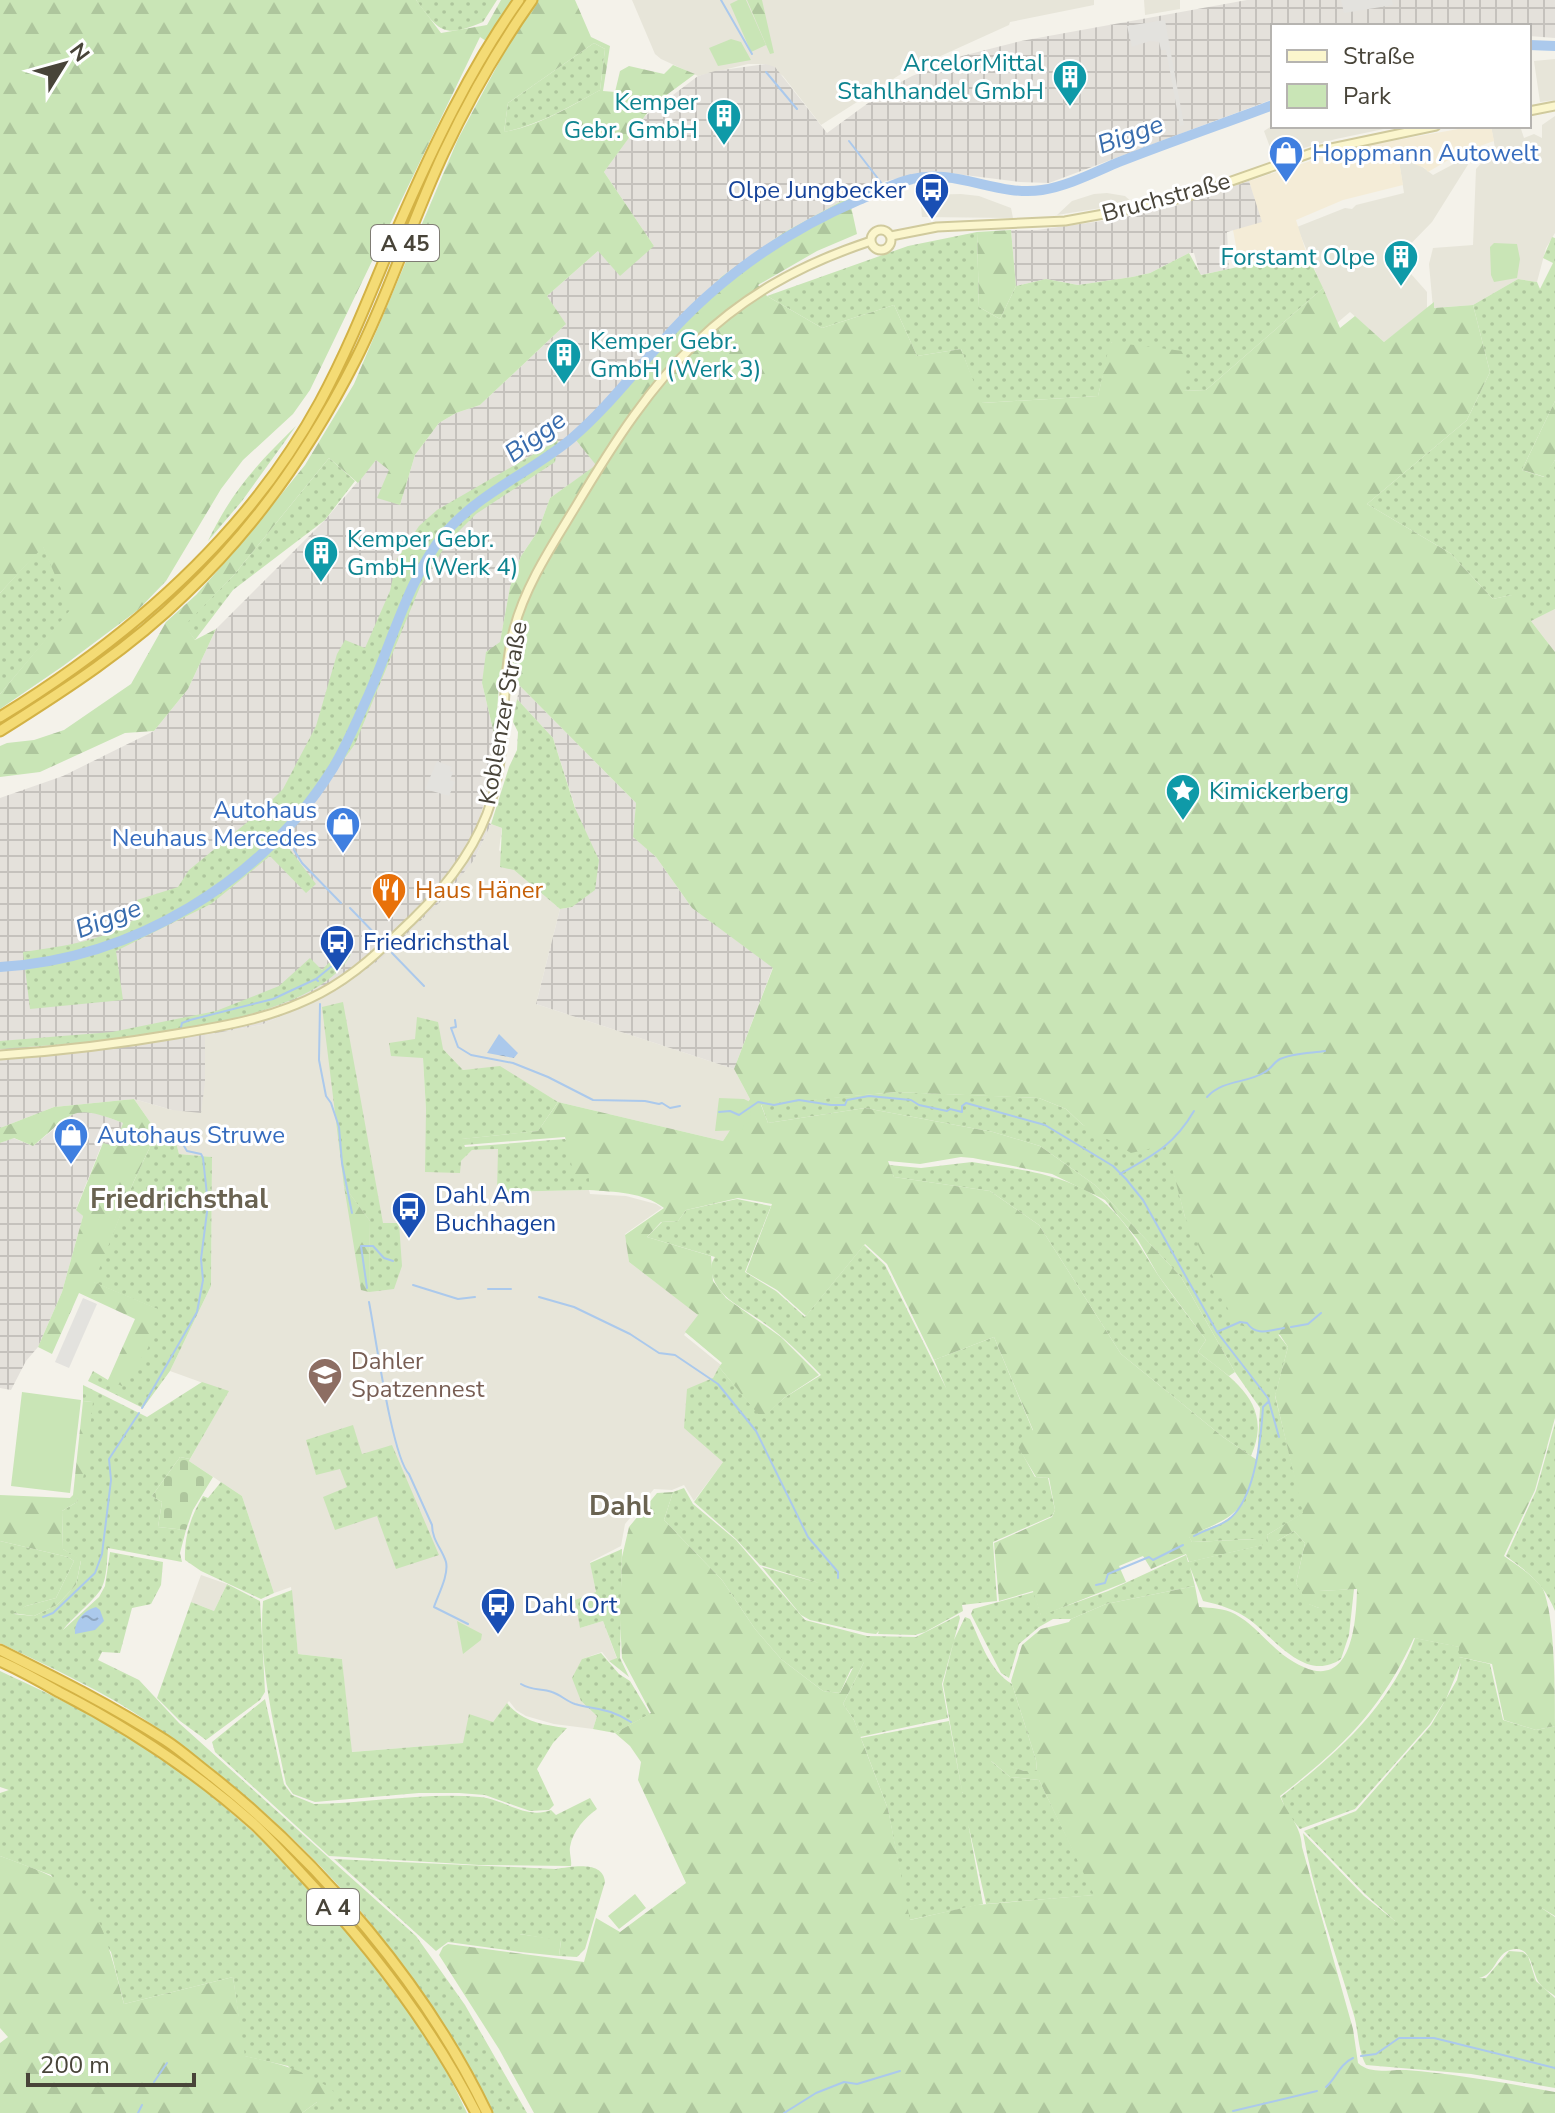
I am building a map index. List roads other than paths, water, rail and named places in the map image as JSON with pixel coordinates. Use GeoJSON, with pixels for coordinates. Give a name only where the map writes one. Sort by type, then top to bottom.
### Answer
{"type":"FeatureCollection","features":[{"type":"Feature","properties":{"kind":"highway","name":"A 45"},"geometry":{"type":"LineString","coordinates":[[0,731],[87,674],[174,604],[231,547],[269,500],[328,410],[357,357],[443,153],[474,93],[532,0]]}},
{"type":"Feature","properties":{"kind":"highway","name":"A 45"},"geometry":{"type":"LineString","coordinates":[[0,717],[77,667],[133,624],[206,556],[261,491],[319,404],[445,125],[487,48],[517,3]]}},
{"type":"Feature","properties":{"kind":"highway","name":"A 4"},"geometry":{"type":"LineString","coordinates":[[0,1650],[83,1692],[167,1741],[260,1815],[349,1907],[393,1963],[455,2056],[487,2113]]}},
{"type":"Feature","properties":{"kind":"highway","name":"A 4"},"geometry":{"type":"LineString","coordinates":[[2,1662],[90,1708],[144,1741],[197,1778],[256,1826],[341,1915],[386,1972],[453,2070],[476,2113]]}},
{"type":"Feature","properties":{"kind":"main road"},"geometry":{"type":"LineString","coordinates":[[1531,111],[1555,106]]}},
{"type":"Feature","properties":{"kind":"main road","name":"Bruchstraße"},"geometry":{"type":"LineString","coordinates":[[891,236],[937,227],[1065,221],[1148,206],[1186,197],[1352,141],[1425,128]]}},
{"type":"Feature","properties":{"kind":"main road"},"geometry":{"type":"LineString","coordinates":[[878,230],[885,230],[891,236],[890,245],[885,249],[875,248],[871,241],[872,234],[878,230]]}},
{"type":"Feature","properties":{"kind":"main road","name":"Koblenzer Straße"},"geometry":{"type":"LineString","coordinates":[[0,1055],[122,1043],[258,1018],[322,993],[380,951],[450,879],[485,818],[500,764],[505,679],[514,628],[562,529],[620,436],[675,362],[733,308],[792,271],[871,241]]}},
{"type":"Feature","properties":{"kind":"water"},"geometry":{"type":"Polygon","coordinates":[[[499,1034],[518,1053],[514,1058],[487,1053],[499,1034]]]}},
{"type":"Feature","properties":{"kind":"water"},"geometry":{"type":"Polygon","coordinates":[[[96,1607],[104,1621],[95,1630],[75,1634],[81,1617],[96,1607]]]}},
{"type":"Feature","properties":{"kind":"waterway"},"geometry":{"type":"LineString","coordinates":[[721,0],[752,54]]}},
{"type":"Feature","properties":{"kind":"waterway","name":"Bigge"},"geometry":{"type":"LineString","coordinates":[[1531,45],[1555,46]]}},
{"type":"Feature","properties":{"kind":"waterway"},"geometry":{"type":"LineString","coordinates":[[766,72],[797,109]]}},
{"type":"Feature","properties":{"kind":"waterway","name":"Bigge"},"geometry":{"type":"LineString","coordinates":[[0,967],[50,961],[98,949],[145,931],[190,907],[232,879],[270,846],[304,809],[333,768],[369,694],[422,567],[446,532],[475,505],[571,439],[607,405],[704,299],[777,243],[831,213],[905,181],[945,177],[1009,190],[1052,188],[1271,106]]}},
{"type":"Feature","properties":{"kind":"waterway"},"geometry":{"type":"LineString","coordinates":[[849,141],[886,189]]}},
{"type":"Feature","properties":{"kind":"waterway"},"geometry":{"type":"LineString","coordinates":[[291,824],[294,850],[302,863],[341,903]]}},
{"type":"Feature","properties":{"kind":"waterway"},"geometry":{"type":"LineString","coordinates":[[350,908],[380,939]]}},
{"type":"Feature","properties":{"kind":"waterway"},"geometry":{"type":"LineString","coordinates":[[318,981],[316,979],[338,961],[347,946]]}},
{"type":"Feature","properties":{"kind":"waterway"},"geometry":{"type":"LineString","coordinates":[[392,953],[424,986]]}},
{"type":"Feature","properties":{"kind":"waterway"},"geometry":{"type":"LineString","coordinates":[[181,1027],[182,1023],[190,1020],[273,999],[316,979]]}},
{"type":"Feature","properties":{"kind":"waterway"},"geometry":{"type":"LineString","coordinates":[[320,1004],[319,1060],[326,1096],[339,1127],[342,1163],[352,1213]]}},
{"type":"Feature","properties":{"kind":"waterway"},"geometry":{"type":"LineString","coordinates":[[455,1020],[456,1027],[451,1028],[458,1047],[471,1055],[513,1063],[593,1100],[645,1101],[662,1103],[670,1108],[680,1106]]}},
{"type":"Feature","properties":{"kind":"waterway"},"geometry":{"type":"LineString","coordinates":[[1207,1097],[1221,1087],[1258,1076],[1285,1057],[1325,1051]]}},
{"type":"Feature","properties":{"kind":"waterway"},"geometry":{"type":"LineString","coordinates":[[719,1112],[730,1111],[739,1115],[758,1102],[774,1105],[799,1100],[845,1105],[847,1100],[869,1096],[911,1100],[919,1105],[947,1111],[962,1112],[962,1106],[966,1103],[1045,1125],[1113,1166],[1143,1200],[1217,1332],[1268,1398],[1279,1437]]}},
{"type":"Feature","properties":{"kind":"waterway"},"geometry":{"type":"LineString","coordinates":[[1120,1174],[1162,1148],[1179,1133],[1194,1111]]}},
{"type":"Feature","properties":{"kind":"waterway"},"geometry":{"type":"LineString","coordinates":[[142,1408],[197,1312],[203,1280],[201,1259],[208,1204],[203,1158],[201,1154],[187,1151],[184,1146]]}},
{"type":"Feature","properties":{"kind":"waterway"},"geometry":{"type":"LineString","coordinates":[[367,1288],[361,1246],[373,1246],[384,1258],[393,1261]]}},
{"type":"Feature","properties":{"kind":"waterway"},"geometry":{"type":"LineString","coordinates":[[413,1285],[458,1299],[475,1297]]}},
{"type":"Feature","properties":{"kind":"waterway"},"geometry":{"type":"LineString","coordinates":[[488,1289],[511,1289]]}},
{"type":"Feature","properties":{"kind":"waterway"},"geometry":{"type":"LineString","coordinates":[[539,1297],[574,1307],[630,1334],[659,1353],[675,1355],[718,1384],[756,1431],[808,1537],[838,1572],[838,1578]]}},
{"type":"Feature","properties":{"kind":"waterway"},"geometry":{"type":"LineString","coordinates":[[369,1302],[396,1444],[446,1562],[445,1579],[434,1607],[468,1624]]}},
{"type":"Feature","properties":{"kind":"waterway"},"geometry":{"type":"LineString","coordinates":[[1291,1327],[1308,1324],[1321,1313]]}},
{"type":"Feature","properties":{"kind":"waterway"},"geometry":{"type":"LineString","coordinates":[[1217,1332],[1240,1322],[1259,1331],[1284,1328]]}},
{"type":"Feature","properties":{"kind":"waterway"},"geometry":{"type":"LineString","coordinates":[[1194,1536],[1228,1520],[1245,1498],[1255,1468],[1263,1407],[1268,1402]]}},
{"type":"Feature","properties":{"kind":"waterway"},"geometry":{"type":"LineString","coordinates":[[43,1617],[53,1613],[95,1573],[102,1554],[111,1480],[109,1459],[139,1413]]}},
{"type":"Feature","properties":{"kind":"waterway"},"geometry":{"type":"LineString","coordinates":[[1096,1585],[1105,1583],[1108,1574],[1149,1557],[1153,1560],[1183,1545]]}},
{"type":"Feature","properties":{"kind":"waterway"},"geometry":{"type":"LineString","coordinates":[[521,1684],[552,1692],[575,1704],[610,1712],[631,1722]]}},
{"type":"Feature","properties":{"kind":"waterway"},"geometry":{"type":"LineString","coordinates":[[1361,2056],[1376,2054],[1399,2038],[1434,2038],[1555,2068]]}},
{"type":"Feature","properties":{"kind":"waterway"},"geometry":{"type":"LineString","coordinates":[[1326,2087],[1353,2058]]}},
{"type":"Feature","properties":{"kind":"waterway"},"geometry":{"type":"LineString","coordinates":[[154,2082],[167,2063]]}},
{"type":"Feature","properties":{"kind":"waterway"},"geometry":{"type":"LineString","coordinates":[[784,2113],[816,2093],[844,2082],[857,2084],[900,2071]]}},
{"type":"Feature","properties":{"kind":"waterway"},"geometry":{"type":"LineString","coordinates":[[1233,2111],[1317,2091]]}},
{"type":"Feature","properties":{"kind":"waterway"},"geometry":{"type":"LineString","coordinates":[[138,2113],[142,2105]]}},
{"type":"Feature","properties":{"kind":"place","name":"ArcelorMittal Stahlhandel GmbH"},"geometry":{"type":"Point","coordinates":[1070,108]}},
{"type":"Feature","properties":{"kind":"place","name":"Kemper Gebr. GmbH"},"geometry":{"type":"Point","coordinates":[724,147]}},
{"type":"Feature","properties":{"kind":"place","name":"Hoppmann Autowelt"},"geometry":{"type":"Point","coordinates":[1286,184]}},
{"type":"Feature","properties":{"kind":"place","name":"Olpe Jungbecker"},"geometry":{"type":"Point","coordinates":[932,221]}},
{"type":"Feature","properties":{"kind":"place","name":"Forstamt Olpe"},"geometry":{"type":"Point","coordinates":[1401,288]}},
{"type":"Feature","properties":{"kind":"place","name":"Kemper Gebr. GmbH (Werk 3)"},"geometry":{"type":"Point","coordinates":[564,386]}},
{"type":"Feature","properties":{"kind":"place","name":"Kemper Gebr. GmbH (Werk 4)"},"geometry":{"type":"Point","coordinates":[321,584]}},
{"type":"Feature","properties":{"kind":"place","name":"Kimickerberg"},"geometry":{"type":"Point","coordinates":[1183,822]}},
{"type":"Feature","properties":{"kind":"place","name":"Autohaus Neuhaus Mercedes"},"geometry":{"type":"Point","coordinates":[343,855]}},
{"type":"Feature","properties":{"kind":"place","name":"Haus Häner"},"geometry":{"type":"Point","coordinates":[389,921]}},
{"type":"Feature","properties":{"kind":"place","name":"Friedrichsthal"},"geometry":{"type":"Point","coordinates":[337,973]}},
{"type":"Feature","properties":{"kind":"place","name":"Autohaus Struwe"},"geometry":{"type":"Point","coordinates":[71,1166]}},
{"type":"Feature","properties":{"kind":"place","name":"Dahl Am Buchhagen"},"geometry":{"type":"Point","coordinates":[409,1240]}},
{"type":"Feature","properties":{"kind":"place","name":"Dahler Spatzennest"},"geometry":{"type":"Point","coordinates":[325,1406]}},
{"type":"Feature","properties":{"kind":"place","name":"Dahl Ort"},"geometry":{"type":"Point","coordinates":[498,1636]}},
{"type":"Feature","properties":{"kind":"district","name":"Friedrichsthal"},"geometry":{"type":"Point","coordinates":[179,1198]}},
{"type":"Feature","properties":{"kind":"district","name":"Dahl"},"geometry":{"type":"Point","coordinates":[620,1505]}}]}
